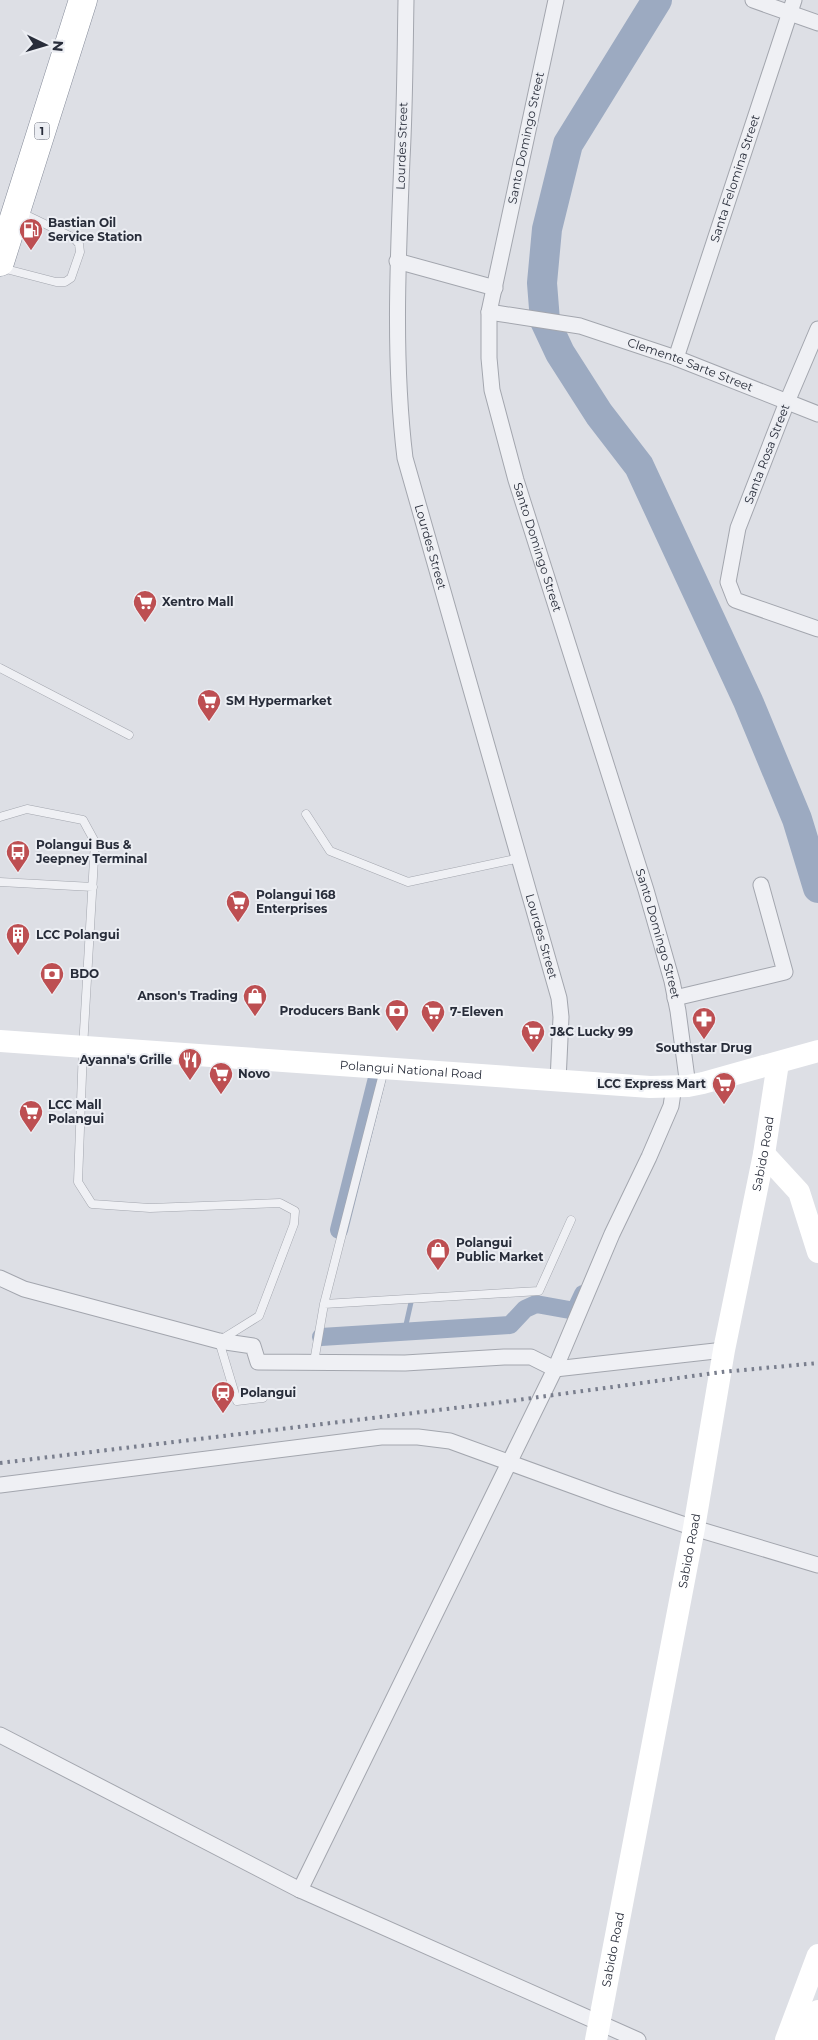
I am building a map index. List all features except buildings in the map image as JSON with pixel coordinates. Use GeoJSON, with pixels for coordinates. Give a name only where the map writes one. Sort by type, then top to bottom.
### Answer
{"type":"FeatureCollection","features":[{"type":"Feature","properties":{"kind":"highway","name":"1"},"geometry":{"type":"LineString","coordinates":[[0,262],[18,211],[84,0]]}},
{"type":"Feature","properties":{"kind":"main road","name":"Polangui National Road"},"geometry":{"type":"LineString","coordinates":[[0,1042],[631,1086],[681,1086],[721,1080],[818,1051]]}},
{"type":"Feature","properties":{"kind":"main road","name":"Sabido Road"},"geometry":{"type":"LineString","coordinates":[[598,2031],[694,1528],[724,1350],[764,1154],[778,1063]]}},
{"type":"Feature","properties":{"kind":"main road"},"geometry":{"type":"LineString","coordinates":[[764,1154],[799,1192],[818,1252]]}},
{"type":"Feature","properties":{"kind":"main road"},"geometry":{"type":"LineString","coordinates":[[786,2040],[818,1955]]}},
{"type":"Feature","properties":{"kind":"main road"},"geometry":{"type":"LineString","coordinates":[[807,2040],[818,2011]]}},
{"type":"Feature","properties":{"kind":"street","name":"Lourdes Street"},"geometry":{"type":"LineString","coordinates":[[406,0],[397,261],[400,418],[406,458],[559,998],[561,1018],[558,1081]]}},
{"type":"Feature","properties":{"kind":"street","name":"Santo Domingo Street"},"geometry":{"type":"LineString","coordinates":[[300,1890],[555,1369],[608,1243],[681,1086],[676,998],[646,890],[516,480],[492,390],[489,358],[489,312],[556,0]]}},
{"type":"Feature","properties":{"kind":"street"},"geometry":{"type":"LineString","coordinates":[[753,0],[792,7],[818,23]]}},
{"type":"Feature","properties":{"kind":"street","name":"Santa Felomina Street"},"geometry":{"type":"LineString","coordinates":[[676,358],[792,7]]}},
{"type":"Feature","properties":{"kind":"street"},"geometry":{"type":"LineString","coordinates":[[397,261],[495,288]]}},
{"type":"Feature","properties":{"kind":"street","name":"Clemente Sarte Street"},"geometry":{"type":"LineString","coordinates":[[489,312],[580,326],[676,358],[818,414]]}},
{"type":"Feature","properties":{"kind":"street","name":"Santa Rosa Street"},"geometry":{"type":"LineString","coordinates":[[818,329],[787,402],[738,528],[728,582],[735,600],[818,629]]}},
{"type":"Feature","properties":{"kind":"street"},"geometry":{"type":"LineString","coordinates":[[676,998],[785,972],[761,885]]}},
{"type":"Feature","properties":{"kind":"street"},"geometry":{"type":"LineString","coordinates":[[0,1278],[24,1289],[219,1341],[253,1346],[258,1362],[405,1363],[531,1357],[555,1369],[724,1350]]}},
{"type":"Feature","properties":{"kind":"street"},"geometry":{"type":"LineString","coordinates":[[0,1485],[381,1437],[418,1437],[450,1441],[694,1528],[818,1565]]}},
{"type":"Feature","properties":{"kind":"street"},"geometry":{"type":"LineString","coordinates":[[0,1735],[300,1890],[598,2031],[638,2040]]}},
{"type":"Feature","properties":{"kind":"lane"},"geometry":{"type":"LineString","coordinates":[[0,267],[56,282],[64,282],[71,278],[80,252],[79,244],[74,238],[18,211]]}},
{"type":"Feature","properties":{"kind":"lane"},"geometry":{"type":"LineString","coordinates":[[0,668],[130,735]]}},
{"type":"Feature","properties":{"kind":"lane"},"geometry":{"type":"LineString","coordinates":[[0,816],[28,809],[83,820],[95,842],[83,1048],[78,1182],[92,1204],[150,1208],[280,1203],[295,1210],[294,1224],[259,1316],[219,1341],[237,1401],[263,1398]]}},
{"type":"Feature","properties":{"kind":"lane"},"geometry":{"type":"LineString","coordinates":[[306,814],[330,851],[408,882],[520,858]]}},
{"type":"Feature","properties":{"kind":"lane"},"geometry":{"type":"LineString","coordinates":[[0,882],[92,887]]}},
{"type":"Feature","properties":{"kind":"lane"},"geometry":{"type":"LineString","coordinates":[[314,1362],[324,1304],[384,1068]]}},
{"type":"Feature","properties":{"kind":"lane"},"geometry":{"type":"LineString","coordinates":[[324,1304],[539,1291],[571,1220]]}},
{"type":"Feature","properties":{"kind":"waterway"},"geometry":{"type":"LineString","coordinates":[[657,0],[568,144],[547,229],[542,283],[545,321],[560,353],[599,414],[639,466],[748,701],[797,819],[818,888]]}},
{"type":"Feature","properties":{"kind":"waterway"},"geometry":{"type":"LineString","coordinates":[[339,1230],[377,1078]]}},
{"type":"Feature","properties":{"kind":"waterway"},"geometry":{"type":"LineString","coordinates":[[321,1337],[510,1325],[525,1309],[536,1304],[575,1311],[583,1294]]}},
{"type":"Feature","properties":{"kind":"waterway"},"geometry":{"type":"LineString","coordinates":[[405,1329],[412,1298]]}},
{"type":"Feature","properties":{"kind":"railway"},"geometry":{"type":"LineString","coordinates":[[0,1463],[488,1404],[722,1372],[818,1363]]}},
{"type":"Feature","properties":{"kind":"place","name":"Bastian Oil Service Station"},"geometry":{"type":"Point","coordinates":[31,251]}},
{"type":"Feature","properties":{"kind":"place","name":"Xentro Mall"},"geometry":{"type":"Point","coordinates":[145,623]}},
{"type":"Feature","properties":{"kind":"place","name":"SM Hypermarket"},"geometry":{"type":"Point","coordinates":[209,722]}},
{"type":"Feature","properties":{"kind":"place","name":"Polangui Bus & Jeepney Terminal"},"geometry":{"type":"Point","coordinates":[18,873]}},
{"type":"Feature","properties":{"kind":"place","name":"Polangui 168 Enterprises"},"geometry":{"type":"Point","coordinates":[238,923]}},
{"type":"Feature","properties":{"kind":"place","name":"LCC Polangui"},"geometry":{"type":"Point","coordinates":[18,956]}},
{"type":"Feature","properties":{"kind":"place","name":"BDO"},"geometry":{"type":"Point","coordinates":[52,995]}},
{"type":"Feature","properties":{"kind":"place","name":"Anson's Trading"},"geometry":{"type":"Point","coordinates":[255,1017]}},
{"type":"Feature","properties":{"kind":"place","name":"Producers Bank"},"geometry":{"type":"Point","coordinates":[397,1032]}},
{"type":"Feature","properties":{"kind":"place","name":"7-Eleven"},"geometry":{"type":"Point","coordinates":[433,1033]}},
{"type":"Feature","properties":{"kind":"place","name":"Southstar Drug"},"geometry":{"type":"Point","coordinates":[704,1040]}},
{"type":"Feature","properties":{"kind":"place","name":"J&C Lucky 99"},"geometry":{"type":"Point","coordinates":[533,1053]}},
{"type":"Feature","properties":{"kind":"place","name":"Ayanna's Grille"},"geometry":{"type":"Point","coordinates":[190,1081]}},
{"type":"Feature","properties":{"kind":"place","name":"Novo"},"geometry":{"type":"Point","coordinates":[221,1095]}},
{"type":"Feature","properties":{"kind":"place","name":"LCC Express Mart"},"geometry":{"type":"Point","coordinates":[724,1105]}},
{"type":"Feature","properties":{"kind":"place","name":"LCC Mall Polangui"},"geometry":{"type":"Point","coordinates":[31,1133]}},
{"type":"Feature","properties":{"kind":"place","name":"Polangui Public Market"},"geometry":{"type":"Point","coordinates":[438,1271]}},
{"type":"Feature","properties":{"kind":"place","name":"Polangui"},"geometry":{"type":"Point","coordinates":[223,1414]}}]}
